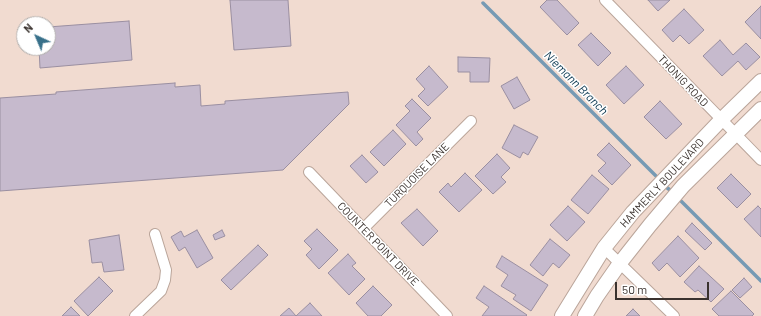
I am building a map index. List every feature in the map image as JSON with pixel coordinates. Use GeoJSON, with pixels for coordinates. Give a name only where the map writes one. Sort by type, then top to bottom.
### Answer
{"type":"FeatureCollection","features":[{"type":"Feature","properties":{"kind":"main road","name":"HAMMERLY BOULEVARD"},"geometry":{"type":"LineString","coordinates":[[562,316],[604,248],[633,212],[721,120],[761,81]]}},
{"type":"Feature","properties":{"kind":"main road","name":"HAMMERLY BOULEVARD"},"geometry":{"type":"LineString","coordinates":[[585,316],[620,263],[683,186],[761,109]]}},
{"type":"Feature","properties":{"kind":"street","name":"THONIG ROAD"},"geometry":{"type":"LineString","coordinates":[[605,0],[761,160]]}},
{"type":"Feature","properties":{"kind":"street","name":"TURQUOISE LANE"},"geometry":{"type":"LineString","coordinates":[[363,229],[471,121]]}},
{"type":"Feature","properties":{"kind":"street","name":"COUNTER POINT DRIVE"},"geometry":{"type":"LineString","coordinates":[[309,172],[447,316]]}},
{"type":"Feature","properties":{"kind":"street"},"geometry":{"type":"LineString","coordinates":[[135,316],[161,291],[165,280],[166,270],[155,234]]}},
{"type":"Feature","properties":{"kind":"street"},"geometry":{"type":"LineString","coordinates":[[604,248],[674,316]]}},
{"type":"Feature","properties":{"kind":"building"},"geometry":{"type":"Polygon","coordinates":[[[230,0],[288,0],[291,46],[234,50],[230,0]]]}},
{"type":"Feature","properties":{"kind":"building"},"geometry":{"type":"Polygon","coordinates":[[[547,0],[557,0],[579,23],[567,35],[540,7],[547,0]]]}},
{"type":"Feature","properties":{"kind":"building"},"geometry":{"type":"Polygon","coordinates":[[[648,0],[670,0],[658,11],[648,0]]]}},
{"type":"Feature","properties":{"kind":"building"},"geometry":{"type":"Polygon","coordinates":[[[761,6],[761,39],[745,22],[761,6]]]}},
{"type":"Feature","properties":{"kind":"building"},"geometry":{"type":"Polygon","coordinates":[[[684,9],[704,30],[689,44],[680,35],[673,42],[662,30],[684,9]]]}},
{"type":"Feature","properties":{"kind":"building"},"geometry":{"type":"Polygon","coordinates":[[[129,21],[132,60],[40,68],[39,56],[56,56],[56,26],[129,21]]]}},
{"type":"Feature","properties":{"kind":"building"},"geometry":{"type":"Polygon","coordinates":[[[591,33],[611,53],[598,66],[578,45],[591,33]]]}},
{"type":"Feature","properties":{"kind":"building"},"geometry":{"type":"Polygon","coordinates":[[[720,40],[733,55],[746,43],[760,57],[746,70],[738,61],[722,76],[703,56],[720,40]]]}},
{"type":"Feature","properties":{"kind":"building"},"geometry":{"type":"Polygon","coordinates":[[[458,57],[490,58],[489,82],[470,82],[470,72],[458,72],[458,57]]]}},
{"type":"Feature","properties":{"kind":"building"},"geometry":{"type":"Polygon","coordinates":[[[429,66],[448,87],[428,106],[418,96],[425,89],[416,79],[429,66]]]}},
{"type":"Feature","properties":{"kind":"building"},"geometry":{"type":"Polygon","coordinates":[[[626,66],[644,85],[624,104],[606,85],[626,66]]]}},
{"type":"Feature","properties":{"kind":"building"},"geometry":{"type":"Polygon","coordinates":[[[517,77],[530,100],[514,109],[501,86],[517,77]]]}},
{"type":"Feature","properties":{"kind":"building"},"geometry":{"type":"Polygon","coordinates":[[[175,83],[175,87],[200,85],[201,106],[225,104],[225,101],[348,92],[349,104],[283,170],[0,191],[0,98],[175,83]]]}},
{"type":"Feature","properties":{"kind":"building"},"geometry":{"type":"Polygon","coordinates":[[[412,99],[431,118],[417,132],[423,139],[416,146],[396,125],[410,111],[405,106],[412,99]]]}},
{"type":"Feature","properties":{"kind":"building"},"geometry":{"type":"Polygon","coordinates":[[[660,101],[682,124],[666,139],[644,117],[660,101]]]}},
{"type":"Feature","properties":{"kind":"building"},"geometry":{"type":"Polygon","coordinates":[[[514,125],[538,137],[528,155],[523,152],[520,158],[502,148],[514,125]]]}},
{"type":"Feature","properties":{"kind":"building"},"geometry":{"type":"Polygon","coordinates":[[[393,130],[406,144],[384,166],[370,152],[393,130]]]}},
{"type":"Feature","properties":{"kind":"building"},"geometry":{"type":"Polygon","coordinates":[[[609,143],[631,165],[612,185],[598,171],[606,163],[597,155],[609,143]]]}},
{"type":"Feature","properties":{"kind":"building"},"geometry":{"type":"Polygon","coordinates":[[[497,154],[510,168],[501,177],[506,182],[493,194],[475,176],[497,154]]]}},
{"type":"Feature","properties":{"kind":"building"},"geometry":{"type":"Polygon","coordinates":[[[362,155],[378,172],[366,183],[350,166],[362,155]]]}},
{"type":"Feature","properties":{"kind":"building"},"geometry":{"type":"Polygon","coordinates":[[[465,173],[482,190],[459,212],[439,192],[448,183],[451,187],[465,173]]]}},
{"type":"Feature","properties":{"kind":"building"},"geometry":{"type":"Polygon","coordinates":[[[731,174],[751,194],[737,208],[717,188],[731,174]]]}},
{"type":"Feature","properties":{"kind":"building"},"geometry":{"type":"Polygon","coordinates":[[[592,175],[609,189],[588,214],[571,200],[592,175]]]}},
{"type":"Feature","properties":{"kind":"building"},"geometry":{"type":"Polygon","coordinates":[[[568,206],[585,222],[567,241],[550,225],[568,206]]]}},
{"type":"Feature","properties":{"kind":"building"},"geometry":{"type":"Polygon","coordinates":[[[758,206],[761,209],[761,237],[744,219],[758,206]]]}},
{"type":"Feature","properties":{"kind":"building"},"geometry":{"type":"Polygon","coordinates":[[[417,209],[438,231],[423,246],[401,223],[417,209]]]}},
{"type":"Feature","properties":{"kind":"building"},"geometry":{"type":"Polygon","coordinates":[[[692,223],[712,243],[705,250],[685,231],[692,223]]]}},
{"type":"Feature","properties":{"kind":"building"},"geometry":{"type":"Polygon","coordinates":[[[317,229],[338,250],[319,269],[306,255],[312,249],[304,241],[317,229]]]}},
{"type":"Feature","properties":{"kind":"building"},"geometry":{"type":"Polygon","coordinates":[[[197,230],[213,258],[197,268],[185,247],[179,251],[171,237],[181,231],[184,237],[197,230]]]}},
{"type":"Feature","properties":{"kind":"building"},"geometry":{"type":"Polygon","coordinates":[[[222,230],[225,236],[215,240],[213,235],[222,230]]]}},
{"type":"Feature","properties":{"kind":"building"},"geometry":{"type":"Polygon","coordinates":[[[119,235],[124,270],[104,272],[102,262],[92,263],[89,240],[119,235]]]}},
{"type":"Feature","properties":{"kind":"building"},"geometry":{"type":"Polygon","coordinates":[[[678,236],[699,258],[680,277],[667,263],[659,271],[652,263],[678,236]]]}},
{"type":"Feature","properties":{"kind":"building"},"geometry":{"type":"Polygon","coordinates":[[[550,239],[570,255],[559,268],[553,263],[543,276],[530,265],[550,239]]]}},
{"type":"Feature","properties":{"kind":"building"},"geometry":{"type":"Polygon","coordinates":[[[258,245],[268,255],[231,290],[221,280],[258,245]]]}},
{"type":"Feature","properties":{"kind":"building"},"geometry":{"type":"Polygon","coordinates":[[[348,254],[356,263],[352,266],[365,279],[349,295],[328,273],[348,254]]]}},
{"type":"Feature","properties":{"kind":"building"},"geometry":{"type":"Polygon","coordinates":[[[502,256],[548,285],[531,311],[513,299],[516,295],[501,286],[508,275],[496,267],[502,256]]]}},
{"type":"Feature","properties":{"kind":"building"},"geometry":{"type":"Polygon","coordinates":[[[699,266],[724,289],[711,302],[698,290],[695,292],[684,282],[699,266]]]}},
{"type":"Feature","properties":{"kind":"building"},"geometry":{"type":"Polygon","coordinates":[[[99,277],[113,291],[88,316],[74,301],[99,277]]]}},
{"type":"Feature","properties":{"kind":"building"},"geometry":{"type":"Polygon","coordinates":[[[744,278],[752,287],[740,298],[732,290],[744,278]]]}},
{"type":"Feature","properties":{"kind":"building"},"geometry":{"type":"Polygon","coordinates":[[[373,286],[392,305],[381,316],[368,316],[356,303],[373,286]]]}},
{"type":"Feature","properties":{"kind":"building"},"geometry":{"type":"Polygon","coordinates":[[[484,286],[527,315],[482,316],[489,307],[476,298],[484,286]]]}},
{"type":"Feature","properties":{"kind":"building"},"geometry":{"type":"Polygon","coordinates":[[[731,291],[754,314],[752,316],[719,316],[712,309],[731,291]]]}},
{"type":"Feature","properties":{"kind":"building"},"geometry":{"type":"Polygon","coordinates":[[[310,303],[322,316],[296,316],[310,303]]]}},
{"type":"Feature","properties":{"kind":"building"},"geometry":{"type":"Polygon","coordinates":[[[71,307],[80,316],[62,316],[71,307]]]}},
{"type":"Feature","properties":{"kind":"building"},"geometry":{"type":"Polygon","coordinates":[[[289,308],[296,316],[280,316],[289,308]]]}},
{"type":"Feature","properties":{"kind":"building"},"geometry":{"type":"Polygon","coordinates":[[[633,309],[640,316],[626,316],[633,309]]]}},
{"type":"Feature","properties":{"kind":"waterway","name":"Niemann Branch"},"geometry":{"type":"LineString","coordinates":[[483,3],[656,176]]}},
{"type":"Feature","properties":{"kind":"waterway","name":"Niemann Branch"},"geometry":{"type":"LineString","coordinates":[[666,187],[670,190]]}},
{"type":"Feature","properties":{"kind":"waterway","name":"Niemann Branch"},"geometry":{"type":"LineString","coordinates":[[681,201],[761,281]]}}]}
